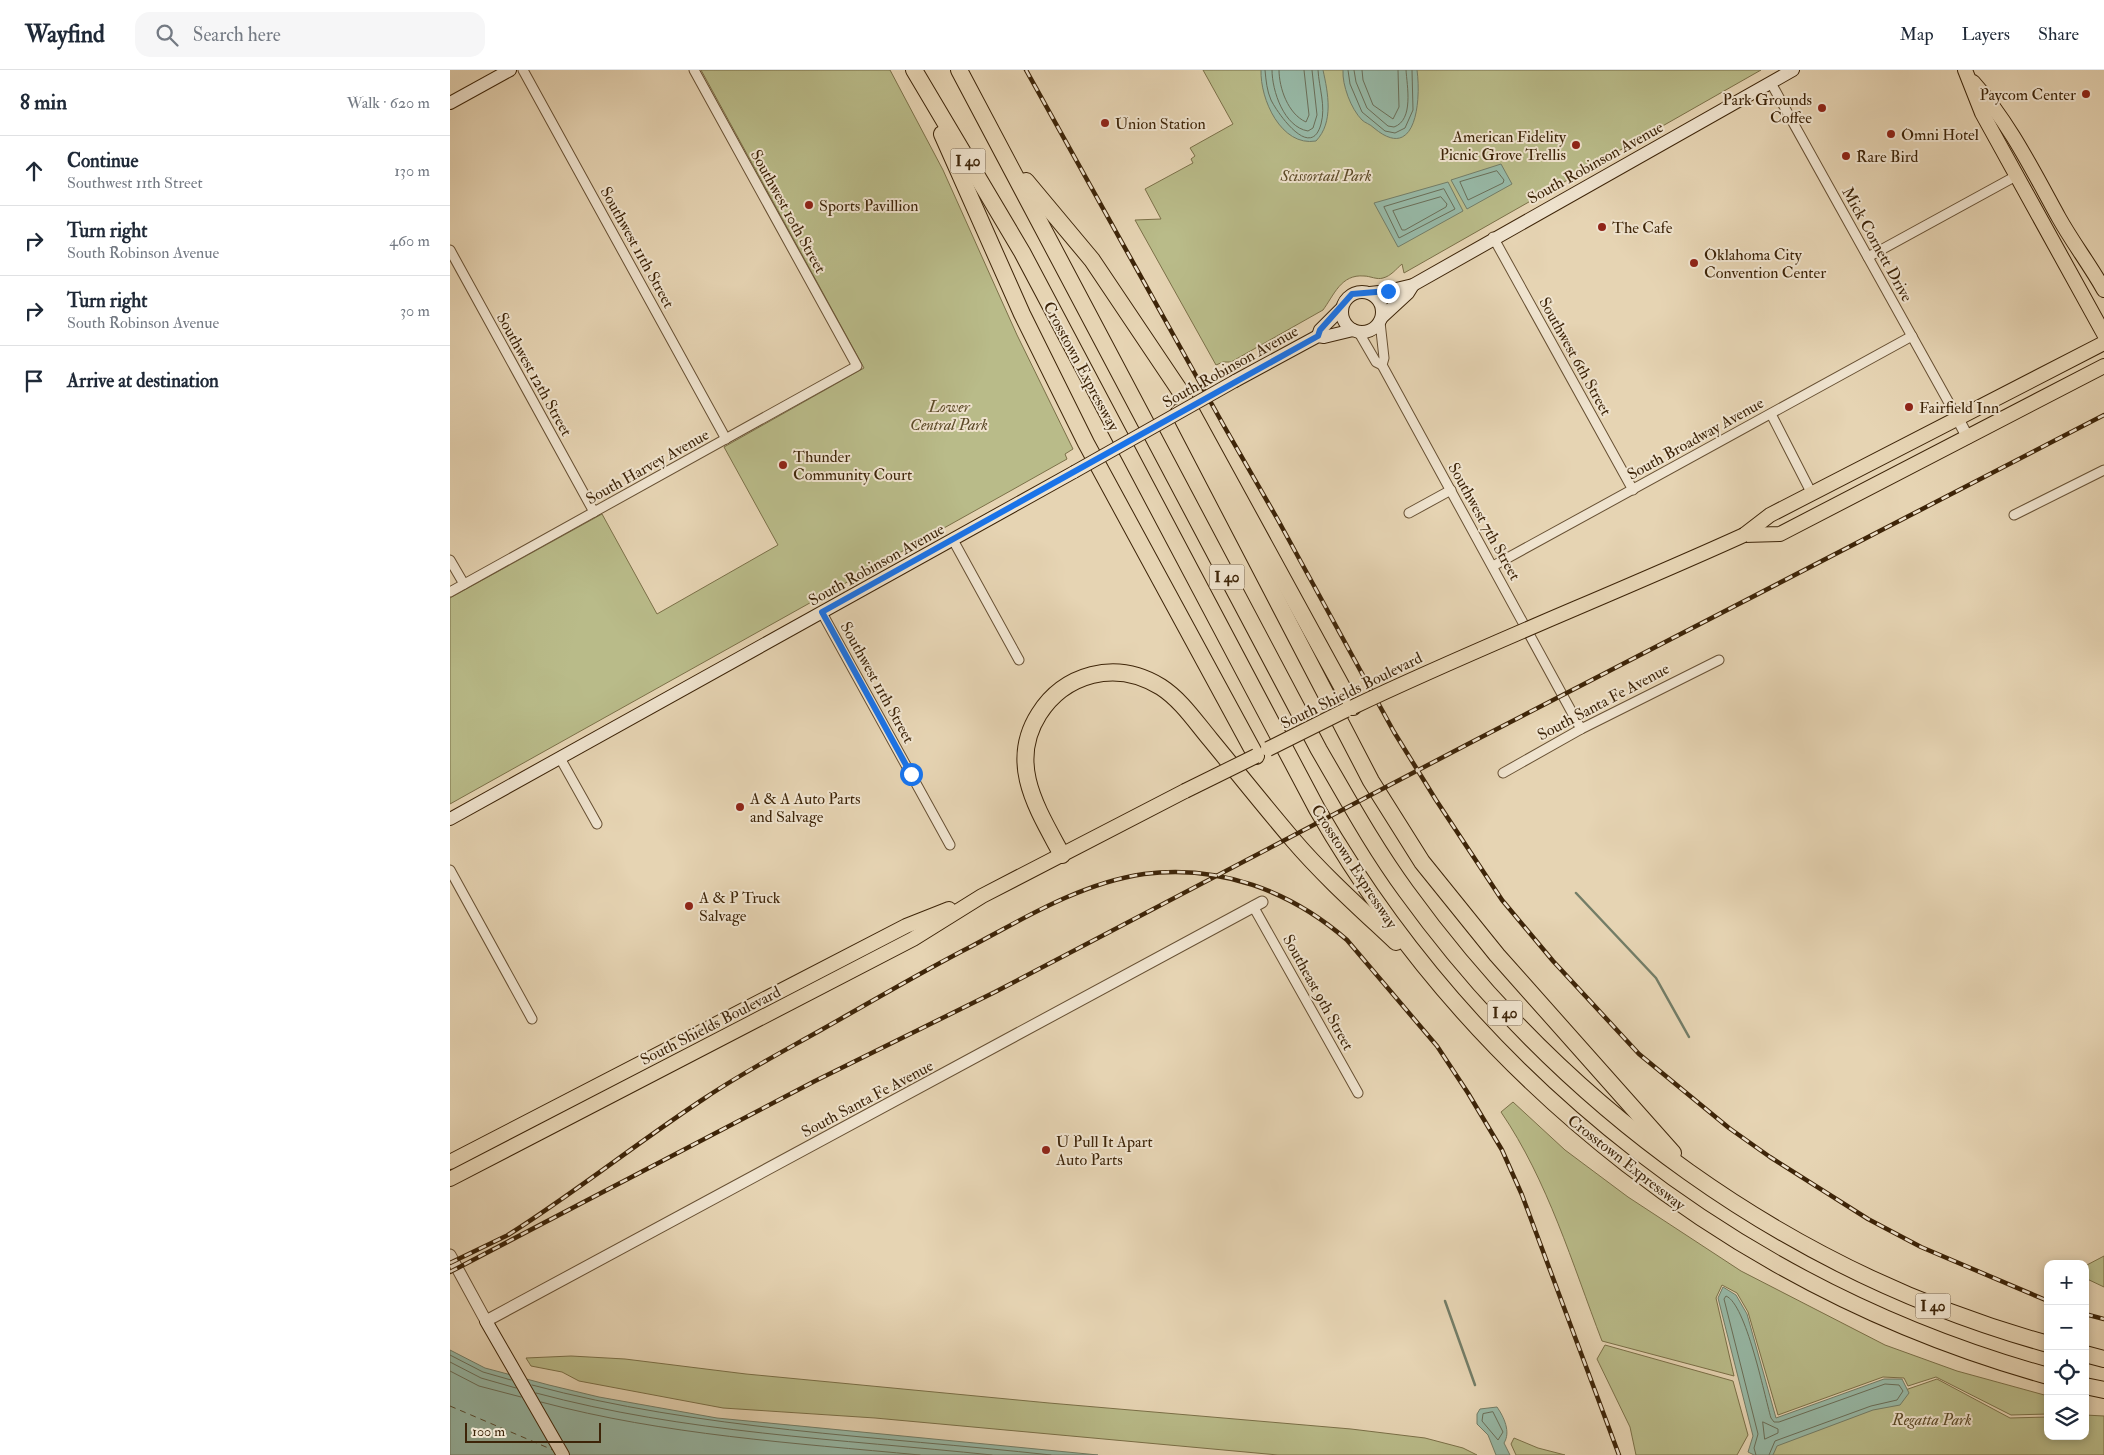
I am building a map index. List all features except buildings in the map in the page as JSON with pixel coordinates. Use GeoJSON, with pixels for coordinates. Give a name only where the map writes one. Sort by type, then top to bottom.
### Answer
{"type":"FeatureCollection","features":[{"type":"Feature","properties":{"kind":"highway"},"geometry":{"type":"LineString","coordinates":[[914,70],[1028,328],[1086,443],[1256,756]]}},
{"type":"Feature","properties":{"kind":"highway","name":"Crosstown Expressway"},"geometry":{"type":"LineString","coordinates":[[914,70],[1034,275],[1317,809],[1339,847],[1378,904],[1438,982],[1514,1066],[1562,1112],[1645,1179],[1715,1228],[1803,1279],[1877,1315],[1952,1346],[2044,1375]]}},
{"type":"Feature","properties":{"kind":"highway","name":"Crosstown Expressway"},"geometry":{"type":"LineString","coordinates":[[959,70],[1319,750],[1355,812],[1404,889],[1451,950],[1526,1035],[1603,1107],[1695,1178],[1787,1236],[1860,1274],[1930,1305],[2044,1343]]}},
{"type":"Feature","properties":{"kind":"highway"},"geometry":{"type":"LineString","coordinates":[[1004,154],[1092,260],[1180,391],[1349,708]]}},
{"type":"Feature","properties":{"kind":"highway"},"geometry":{"type":"LineString","coordinates":[[1179,412],[1219,493],[1375,789],[1422,862],[1497,955],[1695,1178]]}},
{"type":"Feature","properties":{"kind":"highway"},"geometry":{"type":"LineString","coordinates":[[1062,855],[1027,782],[1026,755],[1031,730],[1045,705],[1056,694],[1077,680],[1115,672],[1147,680],[1162,688],[1185,708],[1320,868],[1438,982]]}},
{"type":"Feature","properties":{"kind":"highway"},"geometry":{"type":"LineString","coordinates":[[2089,1355],[2104,1359]]}},
{"type":"Feature","properties":{"kind":"highway"},"geometry":{"type":"LineString","coordinates":[[2089,1387],[2104,1390]]}},
{"type":"Feature","properties":{"kind":"main road"},"geometry":{"type":"LineString","coordinates":[[450,103],[510,70]]}},
{"type":"Feature","properties":{"kind":"main road","name":"South Robinson Avenue"},"geometry":{"type":"LineString","coordinates":[[1370,293],[1413,285],[1493,237],[1793,70]]}},
{"type":"Feature","properties":{"kind":"main road"},"geometry":{"type":"LineString","coordinates":[[1966,73],[1982,113],[2104,334]]}},
{"type":"Feature","properties":{"kind":"main road"},"geometry":{"type":"LineString","coordinates":[[1966,73],[1994,105],[2008,127],[2061,221],[2085,256],[2104,290]]}},
{"type":"Feature","properties":{"kind":"main road","name":"South Robinson Avenue"},"geometry":{"type":"LineString","coordinates":[[1381,320],[1408,293],[1413,285]]}},
{"type":"Feature","properties":{"kind":"main road"},"geometry":{"type":"LineString","coordinates":[[1370,293],[1380,302],[1381,320],[1370,330],[1355,331],[1344,321],[1342,308],[1348,297],[1352,294],[1370,293]]}},
{"type":"Feature","properties":{"kind":"main road","name":"South Robinson Avenue"},"geometry":{"type":"LineString","coordinates":[[1318,336],[1320,330],[1342,308]]}},
{"type":"Feature","properties":{"kind":"main road","name":"South Robinson Avenue"},"geometry":{"type":"LineString","coordinates":[[450,819],[1318,336],[1324,337],[1355,331]]}},
{"type":"Feature","properties":{"kind":"main road","name":"South Shields Boulevard"},"geometry":{"type":"LineString","coordinates":[[452,1178],[913,939],[982,896],[1349,708],[1487,645],[1665,571],[1744,535],[1770,515],[2104,343]]}},
{"type":"Feature","properties":{"kind":"main road","name":"South Shields Boulevard"},"geometry":{"type":"LineString","coordinates":[[1744,535],[1780,534],[2104,366]]}},
{"type":"Feature","properties":{"kind":"main road"},"geometry":{"type":"LineString","coordinates":[[1812,494],[1841,504]]}},
{"type":"Feature","properties":{"kind":"main road","name":"South Shields Boulevard"},"geometry":{"type":"LineString","coordinates":[[450,1162],[906,926],[982,896]]}},
{"type":"Feature","properties":{"kind":"main road"},"geometry":{"type":"LineString","coordinates":[[489,1326],[563,1455]]}},
{"type":"Feature","properties":{"kind":"street","name":"Southwest 11th Street"},"geometry":{"type":"LineString","coordinates":[[523,70],[726,439]]}},
{"type":"Feature","properties":{"kind":"street","name":"Southwest 10th Street"},"geometry":{"type":"LineString","coordinates":[[694,70],[857,366]]}},
{"type":"Feature","properties":{"kind":"street","name":"Mick Cornett Drive"},"geometry":{"type":"LineString","coordinates":[[1771,82],[1958,419]]}},
{"type":"Feature","properties":{"kind":"street"},"geometry":{"type":"LineString","coordinates":[[1868,257],[2016,176]]}},
{"type":"Feature","properties":{"kind":"street","name":"Southwest 6th Street"},"geometry":{"type":"LineString","coordinates":[[1493,237],[1633,490]]}},
{"type":"Feature","properties":{"kind":"street","name":"Southwest 12th Street"},"geometry":{"type":"LineString","coordinates":[[450,250],[594,512]]}},
{"type":"Feature","properties":{"kind":"street","name":"Southwest 7th Street"},"geometry":{"type":"LineString","coordinates":[[1381,320],[1384,358],[1382,365],[1581,729]]}},
{"type":"Feature","properties":{"kind":"street"},"geometry":{"type":"LineString","coordinates":[[1355,331],[1376,362],[1382,365]]}},
{"type":"Feature","properties":{"kind":"street","name":"South Broadway Avenue"},"geometry":{"type":"LineString","coordinates":[[1493,566],[1912,336]]}},
{"type":"Feature","properties":{"kind":"street","name":"South Harvey Avenue"},"geometry":{"type":"LineString","coordinates":[[450,592],[857,366]]}},
{"type":"Feature","properties":{"kind":"street"},"geometry":{"type":"LineString","coordinates":[[1771,414],[1812,494]]}},
{"type":"Feature","properties":{"kind":"street"},"geometry":{"type":"LineString","coordinates":[[1958,419],[1968,438]]}},
{"type":"Feature","properties":{"kind":"street"},"geometry":{"type":"LineString","coordinates":[[2014,515],[2104,470]]}},
{"type":"Feature","properties":{"kind":"street"},"geometry":{"type":"LineString","coordinates":[[1409,513],[1451,490]]}},
{"type":"Feature","properties":{"kind":"street"},"geometry":{"type":"LineString","coordinates":[[953,540],[1019,660]]}},
{"type":"Feature","properties":{"kind":"street"},"geometry":{"type":"LineString","coordinates":[[450,560],[464,584]]}},
{"type":"Feature","properties":{"kind":"street","name":"Southwest 11th Street"},"geometry":{"type":"LineString","coordinates":[[822,612],[950,844]]}},
{"type":"Feature","properties":{"kind":"street","name":"South Santa Fe Avenue"},"geometry":{"type":"LineString","coordinates":[[1503,774],[1581,729],[1719,660]]}},
{"type":"Feature","properties":{"kind":"street"},"geometry":{"type":"LineString","coordinates":[[560,758],[597,824]]}},
{"type":"Feature","properties":{"kind":"street"},"geometry":{"type":"LineString","coordinates":[[450,870],[532,1019]]}},
{"type":"Feature","properties":{"kind":"street","name":"South Santa Fe Avenue"},"geometry":{"type":"LineString","coordinates":[[489,1326],[1257,904]]}},
{"type":"Feature","properties":{"kind":"street","name":"Southeast 9th Street"},"geometry":{"type":"LineString","coordinates":[[1257,904],[1358,1093]]}},
{"type":"Feature","properties":{"kind":"street"},"geometry":{"type":"LineString","coordinates":[[450,1255],[489,1326]]}},
{"type":"Feature","properties":{"kind":"green space","name":"Lower Central Park"},"geometry":{"type":"Polygon","coordinates":[[[701,70],[890,70],[943,170],[1017,335],[1073,449],[1065,454],[1067,459],[450,804],[450,598],[602,514],[657,614],[778,545],[724,447],[864,368],[701,70]]]}},
{"type":"Feature","properties":{"kind":"green space","name":"Scissortail Park"},"geometry":{"type":"Polygon","coordinates":[[[1203,70],[1761,70],[1404,273],[1402,264],[1391,274],[1383,278],[1356,276],[1349,278],[1339,287],[1323,310],[1231,362],[1223,362],[1216,365],[1135,220],[1161,219],[1145,189],[1193,163],[1191,159],[1195,156],[1190,148],[1233,124],[1203,70]]]}},
{"type":"Feature","properties":{"kind":"green space"},"geometry":{"type":"Polygon","coordinates":[[[1513,1102],[1565,1150],[1628,1197],[1741,1271],[1885,1345],[1957,1371],[2044,1395],[2044,1414],[2011,1415],[1936,1377],[1908,1386],[1904,1378],[1883,1377],[1778,1415],[1748,1312],[1737,1293],[1722,1285],[1716,1298],[1734,1376],[1602,1341],[1546,1194],[1518,1138],[1501,1112],[1513,1102]]]}},
{"type":"Feature","properties":{"kind":"green space"},"geometry":{"type":"Polygon","coordinates":[[[2104,1256],[2104,1287],[2089,1280],[2089,1264],[2104,1256]]]}},
{"type":"Feature","properties":{"kind":"green space"},"geometry":{"type":"Polygon","coordinates":[[[1605,1345],[1733,1381],[1748,1435],[1737,1455],[1636,1455],[1630,1427],[1597,1359],[1605,1345]]]}},
{"type":"Feature","properties":{"kind":"green space"},"geometry":{"type":"Polygon","coordinates":[[[571,1356],[625,1359],[746,1374],[1049,1403],[1351,1429],[1425,1438],[1463,1448],[1477,1455],[1278,1455],[875,1418],[723,1408],[579,1381],[562,1372],[531,1366],[526,1358],[571,1356]]]}},
{"type":"Feature","properties":{"kind":"green space","name":"Regatta Park"},"geometry":{"type":"Polygon","coordinates":[[[1937,1379],[2010,1418],[2044,1417],[2044,1440],[2089,1440],[2089,1415],[2104,1416],[2104,1455],[1767,1455],[1772,1436],[1937,1379]]]}},
{"type":"Feature","properties":{"kind":"green space"},"geometry":{"type":"Polygon","coordinates":[[[1514,1438],[1538,1448],[1565,1455],[1516,1455],[1511,1444],[1514,1438]]]}},
{"type":"Feature","properties":{"kind":"water"},"geometry":{"type":"Polygon","coordinates":[[[1261,70],[1323,70],[1327,88],[1328,107],[1325,125],[1316,141],[1304,141],[1292,137],[1275,119],[1264,94],[1261,70]]]}},
{"type":"Feature","properties":{"kind":"water"},"geometry":{"type":"Polygon","coordinates":[[[1343,70],[1417,70],[1418,96],[1416,110],[1408,133],[1399,138],[1388,137],[1362,120],[1354,110],[1348,96],[1343,70]]]}},
{"type":"Feature","properties":{"kind":"water"},"geometry":{"type":"Polygon","coordinates":[[[1501,164],[1512,184],[1467,209],[1451,180],[1501,164]]]}},
{"type":"Feature","properties":{"kind":"water"},"geometry":{"type":"Polygon","coordinates":[[[1448,182],[1463,211],[1398,247],[1374,203],[1448,182]]]}},
{"type":"Feature","properties":{"kind":"water"},"geometry":{"type":"Polygon","coordinates":[[[1723,1287],[1736,1295],[1747,1314],[1776,1418],[1884,1379],[1902,1379],[1909,1393],[1900,1405],[1873,1410],[1777,1446],[1773,1455],[1754,1455],[1748,1452],[1753,1436],[1718,1298],[1723,1287]]]}},
{"type":"Feature","properties":{"kind":"water"},"geometry":{"type":"Polygon","coordinates":[[[450,1350],[485,1368],[549,1385],[599,1397],[717,1418],[1098,1455],[450,1455],[450,1350]]]}},
{"type":"Feature","properties":{"kind":"water"},"geometry":{"type":"Polygon","coordinates":[[[1497,1407],[1506,1425],[1507,1434],[1504,1443],[1510,1455],[1496,1455],[1488,1435],[1477,1424],[1477,1414],[1480,1409],[1497,1407]]]}},
{"type":"Feature","properties":{"kind":"waterway"},"geometry":{"type":"LineString","coordinates":[[1576,893],[1656,978],[1689,1037]]}},
{"type":"Feature","properties":{"kind":"waterway"},"geometry":{"type":"LineString","coordinates":[[1445,1301],[1475,1385]]}},
{"type":"Feature","properties":{"kind":"ferry route"},"geometry":{"type":"LineString","coordinates":[[450,1406],[553,1450]]}},
{"type":"Feature","properties":{"kind":"railway"},"geometry":{"type":"LineString","coordinates":[[1026,70],[1278,520],[1394,732],[1502,900],[1553,961],[1639,1054],[1729,1128],[1770,1157],[1868,1219],[1921,1247],[2044,1299]]}},
{"type":"Feature","properties":{"kind":"railway"},"geometry":{"type":"LineString","coordinates":[[450,1272],[815,1081],[995,992],[1468,744],[2104,415]]}},
{"type":"Feature","properties":{"kind":"railway"},"geometry":{"type":"LineString","coordinates":[[508,1235],[733,1080],[915,977],[1055,902],[1121,878],[1144,874],[1199,873],[1226,878],[1253,885],[1278,895],[1302,908],[1347,940],[1437,1046],[1502,1150],[1522,1195],[1619,1455]]}},
{"type":"Feature","properties":{"kind":"railway"},"geometry":{"type":"LineString","coordinates":[[450,1263],[506,1236]]}},
{"type":"Feature","properties":{"kind":"railway"},"geometry":{"type":"LineString","coordinates":[[2089,1315],[2104,1319]]}},
{"type":"Feature","properties":{"kind":"place","name":"Paycom Center"},"geometry":{"type":"Point","coordinates":[2086,94]}},
{"type":"Feature","properties":{"kind":"place","name":"Park Grounds Coffee"},"geometry":{"type":"Point","coordinates":[1822,108]}},
{"type":"Feature","properties":{"kind":"place","name":"Union Station"},"geometry":{"type":"Point","coordinates":[1105,123]}},
{"type":"Feature","properties":{"kind":"place","name":"Omni Hotel"},"geometry":{"type":"Point","coordinates":[1891,134]}},
{"type":"Feature","properties":{"kind":"place","name":"American Fidelity Picnic Grove Trellis"},"geometry":{"type":"Point","coordinates":[1576,145]}},
{"type":"Feature","properties":{"kind":"place","name":"Rare Bird"},"geometry":{"type":"Point","coordinates":[1846,156]}},
{"type":"Feature","properties":{"kind":"place","name":"Sports Pavillion"},"geometry":{"type":"Point","coordinates":[809,205]}},
{"type":"Feature","properties":{"kind":"place","name":"The Cafe"},"geometry":{"type":"Point","coordinates":[1602,227]}},
{"type":"Feature","properties":{"kind":"place","name":"Oklahoma City Convention Center"},"geometry":{"type":"Point","coordinates":[1694,263]}},
{"type":"Feature","properties":{"kind":"place","name":"Fairfield Inn"},"geometry":{"type":"Point","coordinates":[1909,407]}},
{"type":"Feature","properties":{"kind":"place","name":"Thunder Community Court"},"geometry":{"type":"Point","coordinates":[783,465]}},
{"type":"Feature","properties":{"kind":"place","name":"A & A Auto Parts and Salvage"},"geometry":{"type":"Point","coordinates":[740,807]}},
{"type":"Feature","properties":{"kind":"place","name":"A & P Truck Salvage"},"geometry":{"type":"Point","coordinates":[689,906]}},
{"type":"Feature","properties":{"kind":"place","name":"U Pull It Apart Auto Parts"},"geometry":{"type":"Point","coordinates":[1046,1150]}},
{"type":"Feature","properties":{"kind":"route"},"geometry":{"type":"LineString","coordinates":[[911,774],[822,612],[1318,336],[1320,330],[1328,324],[1352,294],[1365,291],[1370,293],[1388,291]]}}]}
